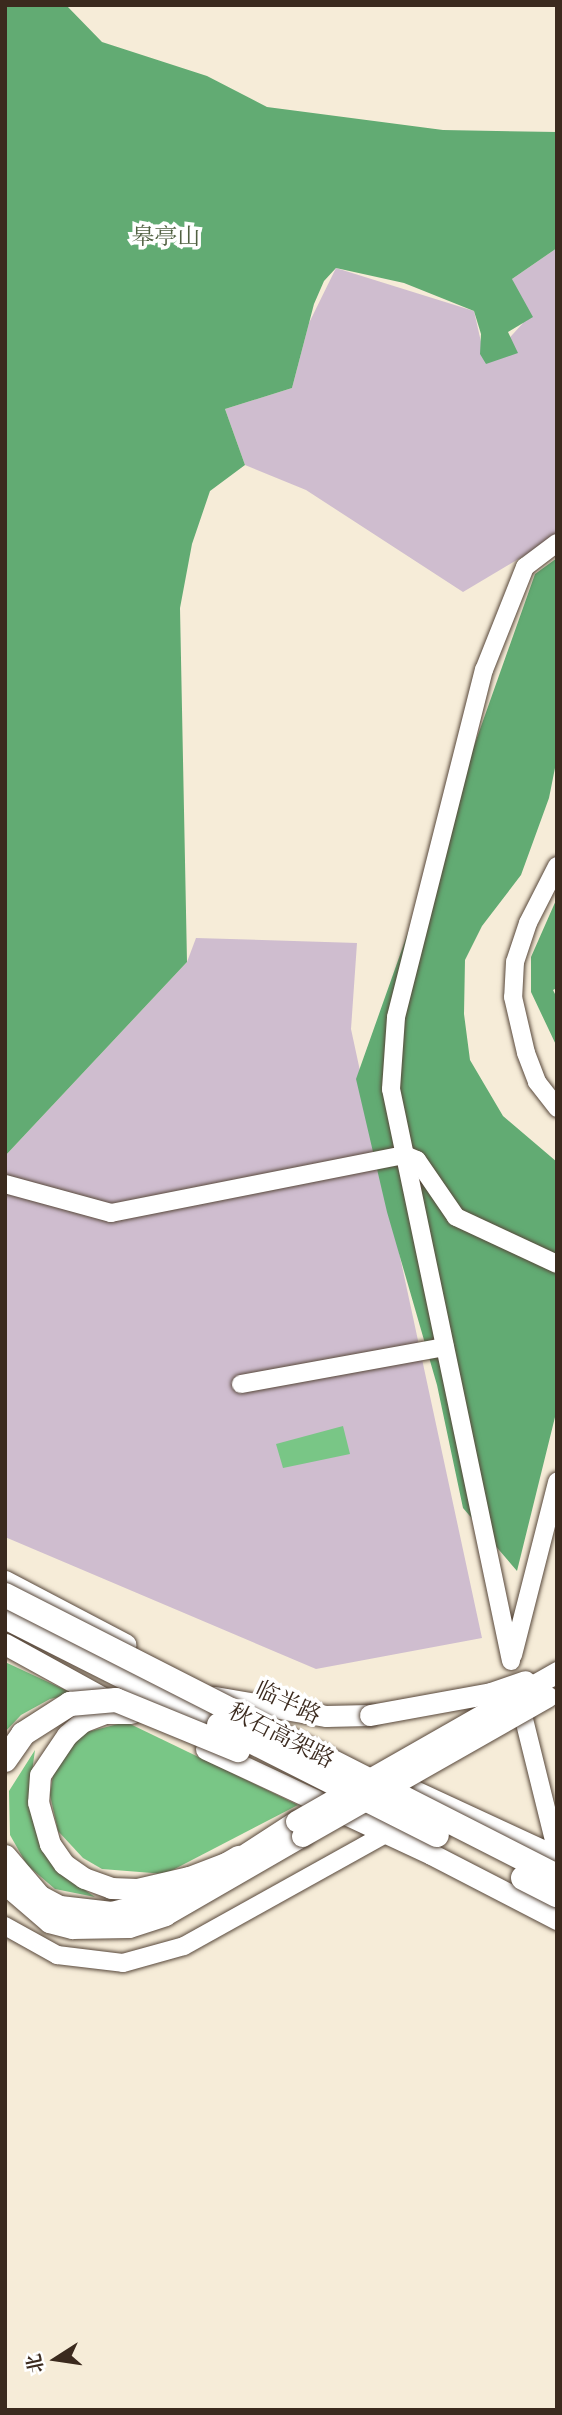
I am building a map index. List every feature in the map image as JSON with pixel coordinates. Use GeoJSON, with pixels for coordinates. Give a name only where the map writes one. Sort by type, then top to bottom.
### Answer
{"type":"FeatureCollection","features":[{"type":"Feature","properties":{"kind":"highway","name":"秋石高架路"},"geometry":{"type":"LineString","coordinates":[[5,1595],[557,1876]]}},
{"type":"Feature","properties":{"kind":"highway","name":"秋石高架路"},"geometry":{"type":"LineString","coordinates":[[5,1617],[299,1766],[552,1908]]}},
{"type":"Feature","properties":{"kind":"highway"},"geometry":{"type":"LineString","coordinates":[[5,1760],[23,1734],[70,1704],[116,1700],[245,1753],[299,1766]]}},
{"type":"Feature","properties":{"kind":"highway"},"geometry":{"type":"LineString","coordinates":[[5,1857],[39,1897],[60,1908],[112,1914],[144,1909],[190,1889],[239,1858]]}},
{"type":"Feature","properties":{"kind":"main road","name":"临半路"},"geometry":{"type":"LineString","coordinates":[[5,1581],[74,1614],[213,1696],[557,1856]]}},
{"type":"Feature","properties":{"kind":"main road"},"geometry":{"type":"LineString","coordinates":[[5,1644],[131,1713],[552,1908]]}},
{"type":"Feature","properties":{"kind":"main road"},"geometry":{"type":"LineString","coordinates":[[213,1696],[326,1716],[370,1715],[491,1693],[557,1671]]}},
{"type":"Feature","properties":{"kind":"main road"},"geometry":{"type":"LineString","coordinates":[[5,1884],[49,1922],[72,1928],[129,1927],[164,1915],[557,1671]]}},
{"type":"Feature","properties":{"kind":"main road"},"geometry":{"type":"LineString","coordinates":[[131,1713],[105,1713],[82,1723],[67,1735],[40,1775],[38,1802],[50,1844],[64,1864],[84,1878],[111,1888],[136,1889],[189,1877],[239,1858],[299,1829],[552,1694]]}},
{"type":"Feature","properties":{"kind":"street"},"geometry":{"type":"LineString","coordinates":[[552,1908],[557,1856],[511,1661],[391,1089],[396,1017],[484,670],[525,567],[557,543]]}},
{"type":"Feature","properties":{"kind":"street"},"geometry":{"type":"LineString","coordinates":[[557,866],[528,923],[515,962],[513,996],[526,1053],[537,1082],[557,1108]]}},
{"type":"Feature","properties":{"kind":"street"},"geometry":{"type":"LineString","coordinates":[[5,1184],[111,1213],[405,1155],[417,1160],[456,1217],[557,1264]]}},
{"type":"Feature","properties":{"kind":"street"},"geometry":{"type":"LineString","coordinates":[[241,1384],[445,1347]]}},
{"type":"Feature","properties":{"kind":"street"},"geometry":{"type":"LineString","coordinates":[[511,1661],[557,1482]]}},
{"type":"Feature","properties":{"kind":"street"},"geometry":{"type":"LineString","coordinates":[[5,1926],[57,1955],[123,1964],[184,1946],[387,1833]]}},
{"type":"Feature","properties":{"kind":"shaded area"},"geometry":{"type":"Polygon","coordinates":[[[557,248],[557,536],[463,592],[306,490],[245,465],[225,409],[292,388],[309,323],[336,268],[474,311],[486,364],[523,323],[512,279],[557,248]]]}},
{"type":"Feature","properties":{"kind":"shaded area"},"geometry":{"type":"Polygon","coordinates":[[[196,938],[357,943],[351,1029],[482,1638],[316,1669],[5,1537],[5,1156],[187,962],[196,938]]]}},
{"type":"Feature","properties":{"kind":"green space","name":"皋亭山"},"geometry":{"type":"Polygon","coordinates":[[[5,5],[66,5],[102,42],[207,76],[267,107],[443,130],[557,132],[557,248],[512,279],[533,317],[508,332],[518,353],[486,364],[480,354],[481,334],[474,311],[404,283],[336,268],[324,281],[314,304],[292,388],[225,409],[245,465],[210,491],[192,544],[180,608],[187,962],[5,1156],[5,5]]]}},
{"type":"Feature","properties":{"kind":"green space"},"geometry":{"type":"Polygon","coordinates":[[[557,558],[557,758],[549,798],[521,875],[482,926],[465,960],[464,1014],[470,1060],[503,1116],[557,1162],[557,1409],[517,1571],[463,1508],[437,1385],[387,1212],[356,1079],[535,574],[557,558]]]}},
{"type":"Feature","properties":{"kind":"green space"},"geometry":{"type":"Polygon","coordinates":[[[557,898],[557,988],[553,990],[557,998],[557,1047],[531,992],[531,957],[557,898]]]}},
{"type":"Feature","properties":{"kind":"green space"},"geometry":{"type":"Polygon","coordinates":[[[343,1426],[350,1454],[283,1468],[276,1444],[343,1426]]]}},
{"type":"Feature","properties":{"kind":"green space"},"geometry":{"type":"Polygon","coordinates":[[[5,1662],[74,1694],[50,1699],[21,1715],[5,1732],[5,1662]]]}},
{"type":"Feature","properties":{"kind":"green space"},"geometry":{"type":"Polygon","coordinates":[[[126,1722],[298,1805],[165,1874],[102,1869],[83,1858],[58,1831],[50,1795],[54,1769],[83,1733],[126,1722]]]}},
{"type":"Feature","properties":{"kind":"green space"},"geometry":{"type":"Polygon","coordinates":[[[35,1750],[32,1772],[63,1875],[95,1897],[55,1889],[27,1865],[10,1835],[9,1791],[35,1750]]]}}]}
